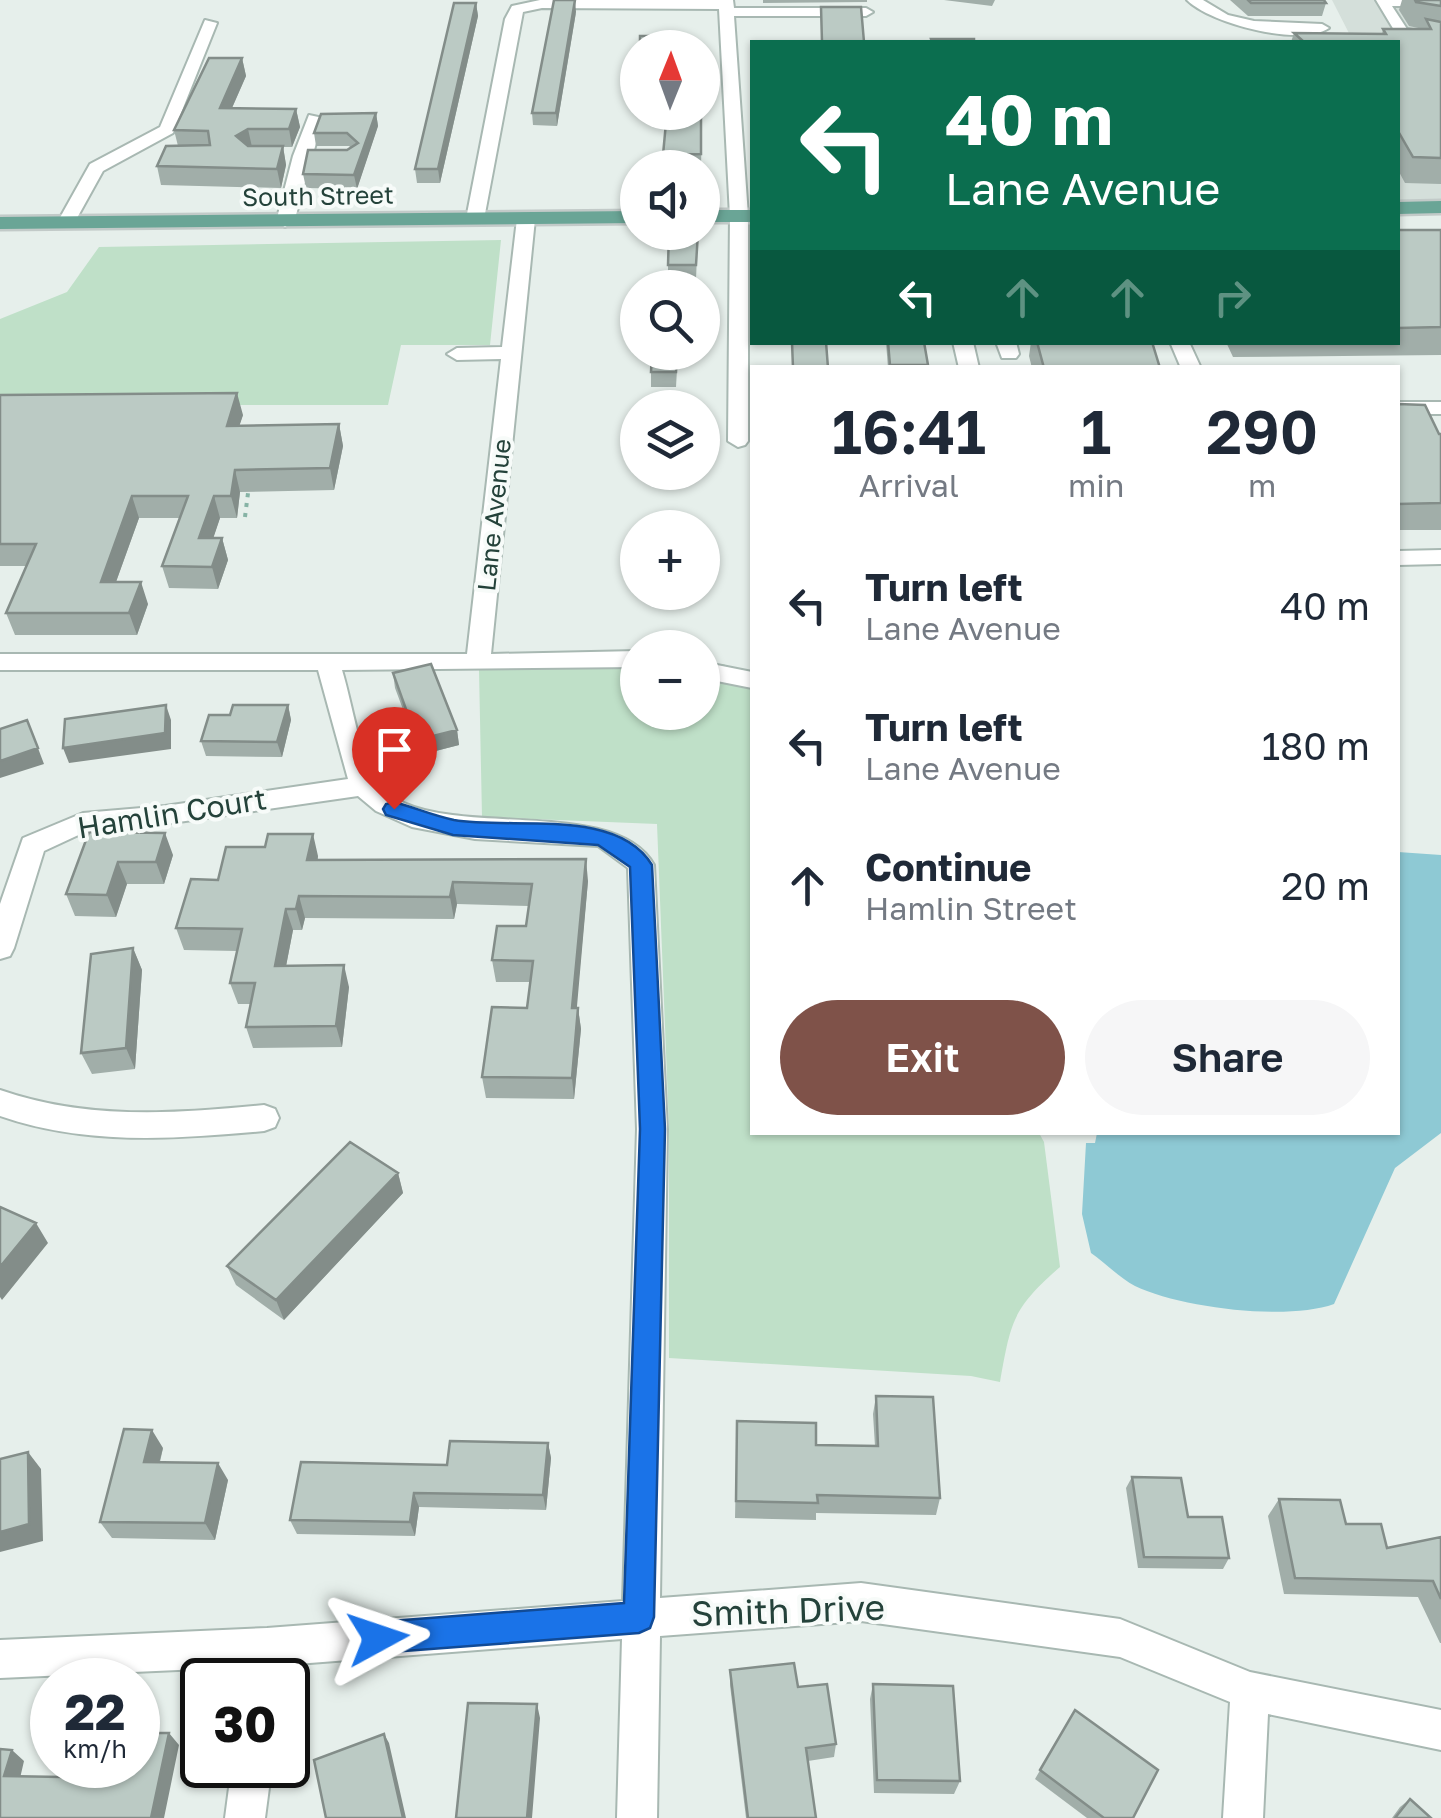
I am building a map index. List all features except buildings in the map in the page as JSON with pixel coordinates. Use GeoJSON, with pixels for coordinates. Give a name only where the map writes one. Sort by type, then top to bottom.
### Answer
{"type":"FeatureCollection","features":[{"type":"Feature","properties":{"kind":"main road"},"geometry":{"type":"LineString","coordinates":[[1400,208],[1441,207]]}},
{"type":"Feature","properties":{"kind":"main road"},"geometry":{"type":"LineString","coordinates":[[720,216],[746,216]]}},
{"type":"Feature","properties":{"kind":"main road","name":"South Street"},"geometry":{"type":"LineString","coordinates":[[0,223],[620,217]]}},
{"type":"Feature","properties":{"kind":"street"},"geometry":{"type":"LineString","coordinates":[[1194,0],[1207,12],[1241,25],[1322,28]]}},
{"type":"Feature","properties":{"kind":"street"},"geometry":{"type":"LineString","coordinates":[[1441,2],[1382,2],[1402,32],[1441,40]]}},
{"type":"Feature","properties":{"kind":"street"},"geometry":{"type":"LineString","coordinates":[[475,219],[517,9],[542,4],[866,12]]}},
{"type":"Feature","properties":{"kind":"street"},"geometry":{"type":"LineString","coordinates":[[726,6],[746,216],[738,440]]}},
{"type":"Feature","properties":{"kind":"street"},"geometry":{"type":"LineString","coordinates":[[66,223],[96,168],[167,130],[210,23]]}},
{"type":"Feature","properties":{"kind":"street"},"geometry":{"type":"LineString","coordinates":[[732,88],[750,88]]}},
{"type":"Feature","properties":{"kind":"street"},"geometry":{"type":"LineString","coordinates":[[285,222],[315,118]]}},
{"type":"Feature","properties":{"kind":"street"},"geometry":{"type":"LineString","coordinates":[[117,158],[152,157]]}},
{"type":"Feature","properties":{"kind":"street","name":"Lane Avenue"},"geometry":{"type":"LineString","coordinates":[[478,662],[526,219]]}},
{"type":"Feature","properties":{"kind":"street"},"geometry":{"type":"LineString","coordinates":[[457,354],[512,352]]}},
{"type":"Feature","properties":{"kind":"street"},"geometry":{"type":"LineString","coordinates":[[1400,408],[1441,408]]}},
{"type":"Feature","properties":{"kind":"street"},"geometry":{"type":"LineString","coordinates":[[1400,558],[1441,557]]}},
{"type":"Feature","properties":{"kind":"street"},"geometry":{"type":"LineString","coordinates":[[0,662],[620,659]]}},
{"type":"Feature","properties":{"kind":"street"},"geometry":{"type":"LineString","coordinates":[[328,663],[363,786],[374,798],[394,809],[453,828],[603,837],[621,846],[641,865],[652,1129],[637,1818]]}},
{"type":"Feature","properties":{"kind":"street"},"geometry":{"type":"LineString","coordinates":[[720,674],[750,680]]}},
{"type":"Feature","properties":{"kind":"street","name":"Hamlin Court"},"geometry":{"type":"LineString","coordinates":[[0,948],[32,845],[83,822],[165,815],[363,786]]}},
{"type":"Feature","properties":{"kind":"street"},"geometry":{"type":"LineString","coordinates":[[0,1104],[30,1116],[89,1122],[188,1125],[264,1118]]}},
{"type":"Feature","properties":{"kind":"street","name":"Smith Drive"},"geometry":{"type":"LineString","coordinates":[[306,1658],[639,1617],[862,1602],[1120,1638],[1250,1691],[1441,1730]]}},
{"type":"Feature","properties":{"kind":"street","name":"Smith Drive"},"geometry":{"type":"LineString","coordinates":[[0,1659],[180,1662]]}},
{"type":"Feature","properties":{"kind":"street"},"geometry":{"type":"LineString","coordinates":[[1243,1818],[1250,1691]]}},
{"type":"Feature","properties":{"kind":"street"},"geometry":{"type":"LineString","coordinates":[[245,1818],[249,1788]]}},
{"type":"Feature","properties":{"kind":"path"},"geometry":{"type":"LineString","coordinates":[[245,517],[248,480]]}},
{"type":"Feature","properties":{"kind":"shaded area"},"geometry":{"type":"Polygon","coordinates":[[[1332,0],[1441,0],[1441,200],[1400,200],[1400,40],[1352,40],[1332,0]]]}},
{"type":"Feature","properties":{"kind":"green space"},"geometry":{"type":"Polygon","coordinates":[[[501,240],[490,345],[401,345],[388,405],[0,405],[0,319],[67,292],[99,247],[501,240]]]}},
{"type":"Feature","properties":{"kind":"green space"},"geometry":{"type":"Polygon","coordinates":[[[720,664],[750,687],[750,1135],[1040,1135],[1060,1267],[1032,1294],[1016,1317],[1000,1382],[971,1376],[669,1358],[669,1128],[657,824],[482,817],[479,670],[620,666],[620,730],[720,730],[720,664]]]}},
{"type":"Feature","properties":{"kind":"water"},"geometry":{"type":"Polygon","coordinates":[[[1400,852],[1441,855],[1441,1133],[1395,1168],[1334,1304],[1290,1311],[1234,1310],[1155,1294],[1129,1283],[1091,1253],[1082,1214],[1086,1143],[1095,1143],[1097,1135],[1400,1135],[1400,852]]]}},
{"type":"Feature","properties":{"kind":"route"},"geometry":{"type":"LineString","coordinates":[[378,1638],[639,1617],[652,1129],[644,882],[641,865],[633,855],[603,837],[453,828],[394,809]]}}]}
